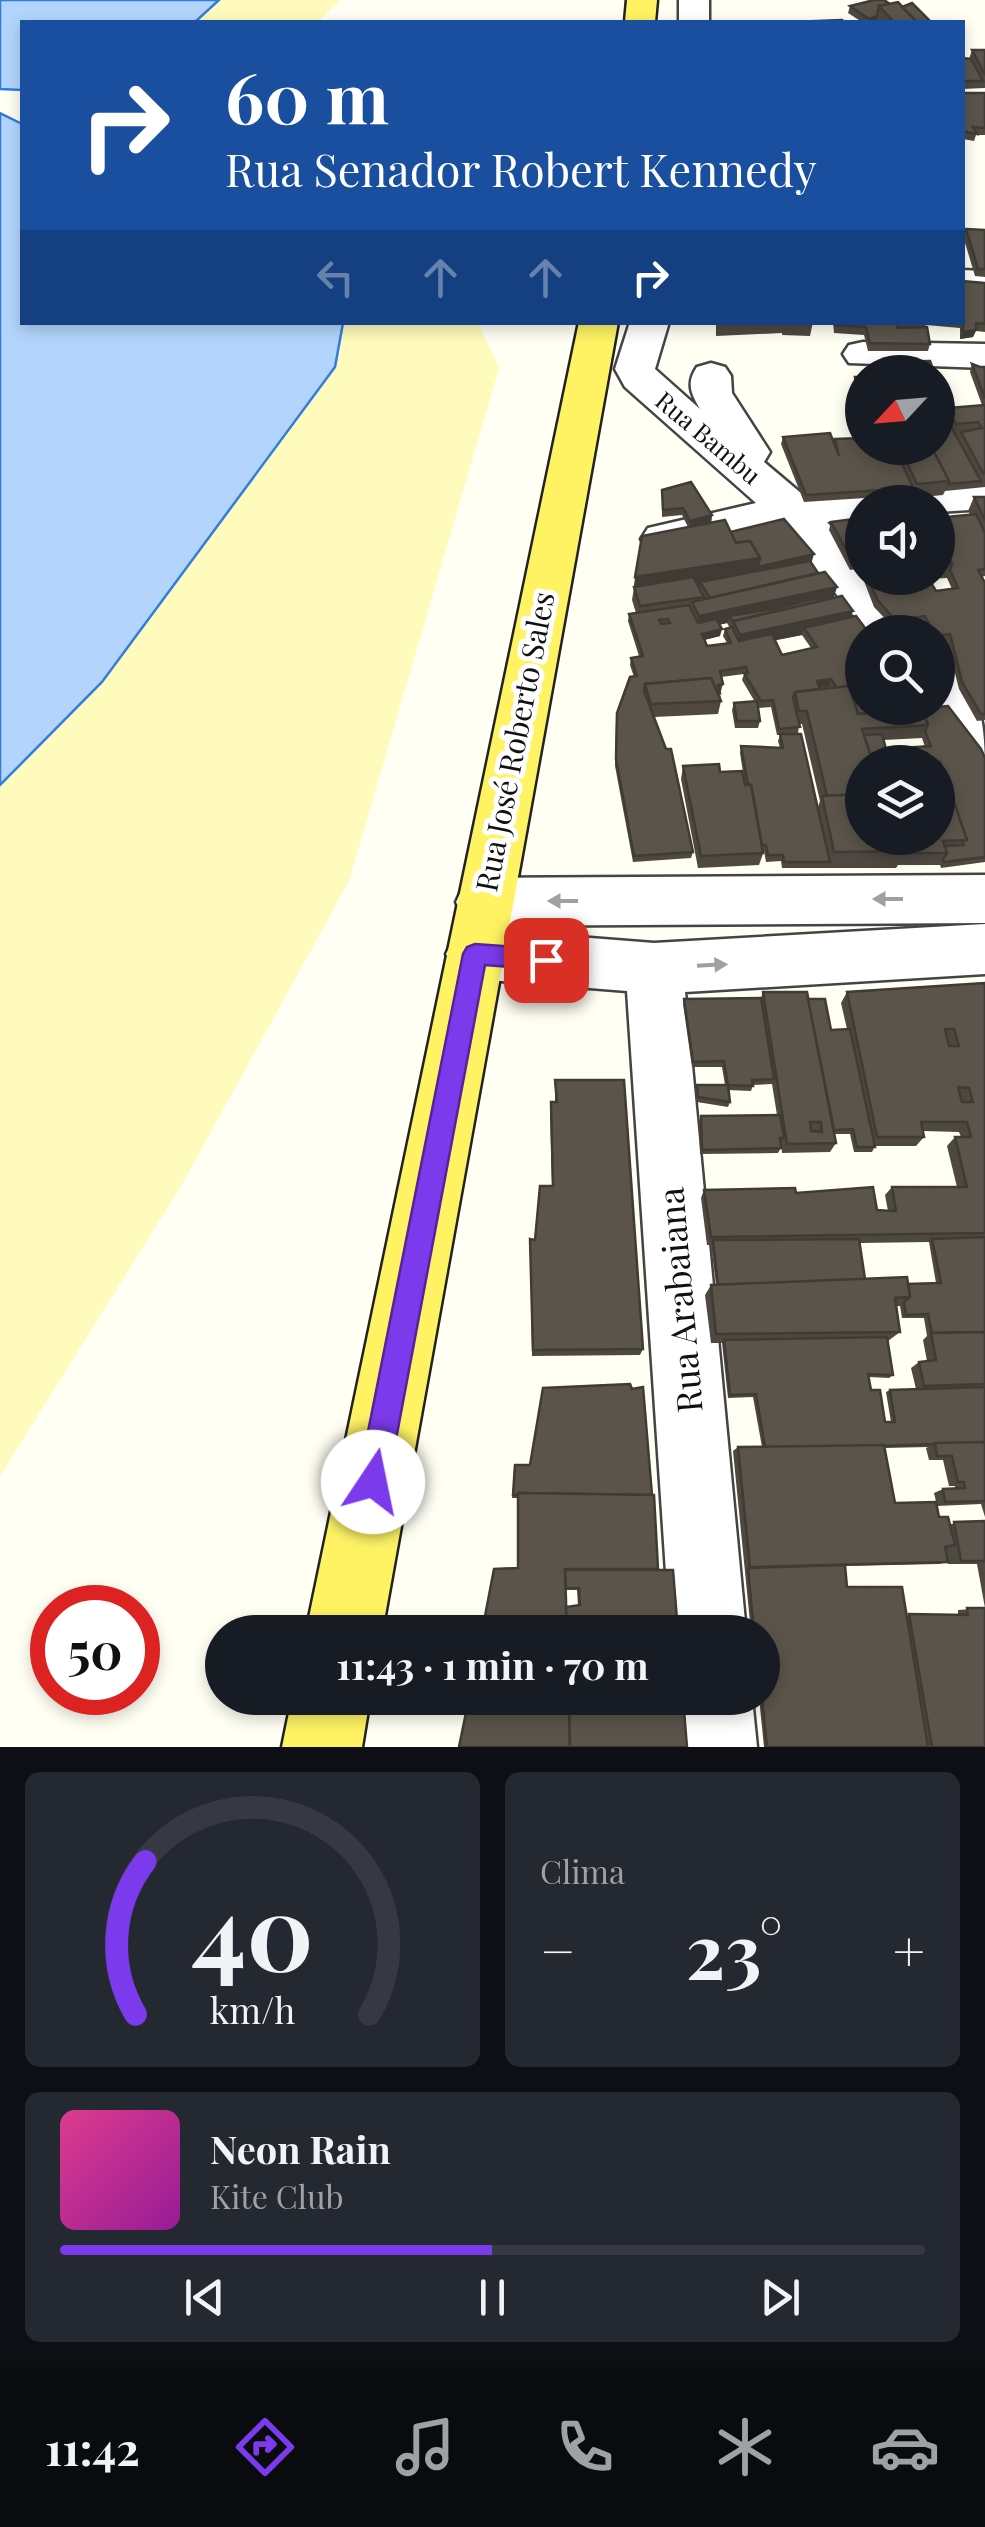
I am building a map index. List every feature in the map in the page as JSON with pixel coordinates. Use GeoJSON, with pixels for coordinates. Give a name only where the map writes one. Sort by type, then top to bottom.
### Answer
{"type":"FeatureCollection","features":[{"type":"Feature","properties":{"kind":"main road","name":"Rua José Roberto Sales"},"geometry":{"type":"LineString","coordinates":[[347,1615],[598,325]]}},
{"type":"Feature","properties":{"kind":"main road"},"geometry":{"type":"LineString","coordinates":[[322,1747],[328,1715]]}},
{"type":"Feature","properties":{"kind":"street","name":"Rua Bambu"},"geometry":{"type":"LineString","coordinates":[[649,325],[635,369],[645,385],[789,507]]}},
{"type":"Feature","properties":{"kind":"street"},"geometry":{"type":"LineString","coordinates":[[863,354],[985,356]]}},
{"type":"Feature","properties":{"kind":"street","name":"Rua Bambu"},"geometry":{"type":"LineString","coordinates":[[710,376],[712,393],[722,412],[789,507],[880,615]]}},
{"type":"Feature","properties":{"kind":"street"},"geometry":{"type":"LineString","coordinates":[[955,496],[985,494]]}},
{"type":"Feature","properties":{"kind":"street"},"geometry":{"type":"LineString","coordinates":[[664,539],[789,507],[845,505]]}},
{"type":"Feature","properties":{"kind":"street"},"geometry":{"type":"LineString","coordinates":[[955,706],[985,756]]}},
{"type":"Feature","properties":{"kind":"street"},"geometry":{"type":"LineString","coordinates":[[479,928],[985,899]]}},
{"type":"Feature","properties":{"kind":"street"},"geometry":{"type":"LineString","coordinates":[[479,928],[654,968],[985,950]]}},
{"type":"Feature","properties":{"kind":"street","name":"Rua Arabaiana"},"geometry":{"type":"LineString","coordinates":[[654,968],[707,1615]]}},
{"type":"Feature","properties":{"kind":"street"},"geometry":{"type":"LineString","coordinates":[[714,1715],[717,1747]]}},
{"type":"Feature","properties":{"kind":"sand"},"geometry":{"type":"Polygon","coordinates":[[[219,0],[340,0],[320,20],[197,20],[219,0]]]}},
{"type":"Feature","properties":{"kind":"sand"},"geometry":{"type":"Polygon","coordinates":[[[343,325],[479,325],[499,368],[349,881],[181,1186],[0,1476],[0,785],[102,682],[335,368],[343,325]]]}},
{"type":"Feature","properties":{"kind":"water"},"geometry":{"type":"Polygon","coordinates":[[[0,0],[219,0],[197,20],[20,20],[20,90],[0,89],[0,0]]]}},
{"type":"Feature","properties":{"kind":"water"},"geometry":{"type":"Polygon","coordinates":[[[0,113],[20,123],[20,325],[343,325],[335,367],[102,682],[0,785],[0,113]]]}},
{"type":"Feature","properties":{"kind":"building"},"geometry":{"type":"Polygon","coordinates":[[[874,0],[890,4],[879,6],[877,16],[869,19],[850,6],[874,0]]]}},
{"type":"Feature","properties":{"kind":"building"},"geometry":{"type":"Polygon","coordinates":[[[898,2],[915,20],[892,20],[879,6],[898,2]]]}},
{"type":"Feature","properties":{"kind":"building"},"geometry":{"type":"Polygon","coordinates":[[[912,3],[929,20],[915,20],[902,7],[912,3]]]}},
{"type":"Feature","properties":{"kind":"building"},"geometry":{"type":"Polygon","coordinates":[[[972,50],[985,50],[985,75],[972,50]]]}},
{"type":"Feature","properties":{"kind":"building"},"geometry":{"type":"Polygon","coordinates":[[[965,58],[971,59],[983,81],[965,81],[965,58]]]}},
{"type":"Feature","properties":{"kind":"building"},"geometry":{"type":"Polygon","coordinates":[[[965,93],[985,93],[985,128],[973,127],[977,134],[965,132],[965,93]]]}},
{"type":"Feature","properties":{"kind":"building"},"geometry":{"type":"Polygon","coordinates":[[[966,229],[985,230],[985,269],[978,269],[966,229]]]}},
{"type":"Feature","properties":{"kind":"building"},"geometry":{"type":"Polygon","coordinates":[[[965,281],[985,283],[985,324],[976,323],[976,330],[963,332],[965,281]]]}},
{"type":"Feature","properties":{"kind":"building"},"geometry":{"type":"Polygon","coordinates":[[[835,325],[927,327],[930,344],[870,343],[866,327],[835,325]]]}},
{"type":"Feature","properties":{"kind":"building"},"geometry":{"type":"Polygon","coordinates":[[[972,364],[985,367],[985,398],[972,364]]]}},
{"type":"Feature","properties":{"kind":"building"},"geometry":{"type":"Polygon","coordinates":[[[985,405],[985,473],[961,432],[982,428],[978,422],[956,424],[955,407],[985,405]]]}},
{"type":"Feature","properties":{"kind":"building"},"geometry":{"type":"Polygon","coordinates":[[[830,433],[839,456],[835,439],[845,439],[845,465],[903,465],[912,485],[845,485],[845,492],[806,495],[783,437],[830,433]]]}},
{"type":"Feature","properties":{"kind":"building"},"geometry":{"type":"Polygon","coordinates":[[[955,434],[981,481],[948,484],[941,465],[955,465],[955,434]]]}},
{"type":"Feature","properties":{"kind":"building"},"geometry":{"type":"Polygon","coordinates":[[[908,465],[941,465],[949,481],[917,484],[908,465]]]}},
{"type":"Feature","properties":{"kind":"building"},"geometry":{"type":"Polygon","coordinates":[[[691,482],[712,515],[690,521],[683,508],[663,510],[662,490],[691,482]]]}},
{"type":"Feature","properties":{"kind":"building"},"geometry":{"type":"Polygon","coordinates":[[[974,497],[985,497],[985,520],[974,497]]]}},
{"type":"Feature","properties":{"kind":"building"},"geometry":{"type":"Polygon","coordinates":[[[976,514],[985,533],[985,569],[978,570],[985,583],[985,714],[981,714],[962,682],[955,654],[955,615],[891,615],[875,595],[955,595],[955,516],[976,514]]]}},
{"type":"Feature","properties":{"kind":"building"},"geometry":{"type":"Polygon","coordinates":[[[784,519],[814,554],[758,567],[760,558],[750,541],[736,543],[730,532],[784,519]]]}},
{"type":"Feature","properties":{"kind":"building"},"geometry":{"type":"Polygon","coordinates":[[[725,520],[736,543],[750,541],[760,558],[635,577],[642,536],[725,520]]]}},
{"type":"Feature","properties":{"kind":"building"},"geometry":{"type":"Polygon","coordinates":[[[845,520],[845,547],[831,522],[845,520]]]}},
{"type":"Feature","properties":{"kind":"building"},"geometry":{"type":"Polygon","coordinates":[[[810,561],[818,573],[710,598],[700,582],[810,561]]]}},
{"type":"Feature","properties":{"kind":"building"},"geometry":{"type":"Polygon","coordinates":[[[825,572],[837,587],[699,616],[692,602],[825,572]]]}},
{"type":"Feature","properties":{"kind":"building"},"geometry":{"type":"Polygon","coordinates":[[[693,577],[704,597],[640,606],[634,587],[693,577]]]}},
{"type":"Feature","properties":{"kind":"building"},"geometry":{"type":"Polygon","coordinates":[[[842,596],[853,611],[740,635],[733,621],[842,596]]]}},
{"type":"Feature","properties":{"kind":"building"},"geometry":{"type":"Polygon","coordinates":[[[818,598],[820,601],[733,621],[735,625],[729,616],[773,609],[818,598]]]}},
{"type":"Feature","properties":{"kind":"building"},"geometry":{"type":"Polygon","coordinates":[[[689,605],[698,623],[716,619],[722,629],[702,634],[707,646],[731,643],[725,629],[732,627],[739,641],[772,634],[782,655],[817,647],[804,628],[845,619],[845,687],[837,688],[831,679],[817,681],[820,689],[795,692],[800,727],[779,729],[773,700],[761,701],[744,673],[748,673],[746,667],[720,671],[720,693],[711,678],[645,684],[644,691],[666,749],[671,749],[693,852],[634,856],[616,759],[617,713],[630,677],[637,676],[631,658],[643,656],[629,614],[689,605]]]}},
{"type":"Feature","properties":{"kind":"building"},"geometry":{"type":"Polygon","coordinates":[[[711,678],[721,701],[651,704],[645,684],[711,678]]]}},
{"type":"Feature","properties":{"kind":"building"},"geometry":{"type":"Polygon","coordinates":[[[845,686],[845,725],[928,725],[862,729],[867,745],[845,745],[845,795],[827,796],[807,711],[799,711],[795,692],[845,686]]]}},
{"type":"Feature","properties":{"kind":"building"},"geometry":{"type":"Polygon","coordinates":[[[757,701],[760,721],[737,721],[734,703],[757,701]]]}},
{"type":"Feature","properties":{"kind":"building"},"geometry":{"type":"Polygon","coordinates":[[[955,715],[981,749],[985,758],[985,857],[944,862],[946,855],[955,855],[955,845],[964,845],[962,840],[967,840],[955,805],[955,745],[931,745],[925,731],[928,725],[955,725],[955,715]]]}},
{"type":"Feature","properties":{"kind":"building"},"geometry":{"type":"Polygon","coordinates":[[[780,734],[801,734],[830,862],[784,862],[783,855],[768,855],[766,845],[762,845],[741,746],[783,748],[780,734]]]}},
{"type":"Feature","properties":{"kind":"building"},"geometry":{"type":"Polygon","coordinates":[[[882,734],[885,745],[867,745],[864,735],[882,734]]]}},
{"type":"Feature","properties":{"kind":"building"},"geometry":{"type":"Polygon","coordinates":[[[719,764],[720,772],[742,771],[745,785],[751,785],[763,853],[701,856],[683,766],[719,764]]]}},
{"type":"Feature","properties":{"kind":"building"},"geometry":{"type":"Polygon","coordinates":[[[845,795],[845,852],[834,852],[822,796],[845,795]]]}},
{"type":"Feature","properties":{"kind":"building"},"geometry":{"type":"Polygon","coordinates":[[[955,805],[967,840],[955,840],[955,805]]]}},
{"type":"Feature","properties":{"kind":"building"},"geometry":{"type":"Polygon","coordinates":[[[985,983],[985,1233],[711,1237],[704,1190],[795,1188],[796,1193],[873,1187],[877,1210],[896,1211],[892,1187],[967,1187],[955,1137],[971,1137],[967,1122],[921,1122],[924,1137],[877,1137],[847,992],[985,983]],[[945,1029],[949,1046],[959,1046],[954,1029],[945,1029]],[[958,1087],[962,1102],[973,1102],[969,1088],[958,1087]]]}},
{"type":"Feature","properties":{"kind":"building"},"geometry":{"type":"Polygon","coordinates":[[[763,992],[807,992],[836,1143],[787,1144],[763,992]],[[810,1122],[811,1131],[822,1132],[821,1122],[810,1122]]]}},
{"type":"Feature","properties":{"kind":"building"},"geometry":{"type":"Polygon","coordinates":[[[761,998],[774,1079],[752,1080],[753,1086],[728,1085],[724,1061],[693,1062],[684,999],[761,998]]]}},
{"type":"Feature","properties":{"kind":"building"},"geometry":{"type":"Polygon","coordinates":[[[808,999],[825,999],[831,1030],[850,1029],[875,1147],[857,1147],[853,1129],[834,1130],[808,999]]]}},
{"type":"Feature","properties":{"kind":"building"},"geometry":{"type":"Polygon","coordinates":[[[555,1080],[624,1080],[643,1349],[533,1350],[530,1239],[535,1240],[540,1186],[553,1186],[551,1102],[557,1102],[555,1080]]]}},
{"type":"Feature","properties":{"kind":"building"},"geometry":{"type":"Polygon","coordinates":[[[697,1085],[728,1085],[730,1102],[698,1097],[697,1085]]]}},
{"type":"Feature","properties":{"kind":"building"},"geometry":{"type":"Polygon","coordinates":[[[780,1115],[784,1138],[780,1138],[781,1148],[702,1150],[701,1116],[780,1115]]]}},
{"type":"Feature","properties":{"kind":"building"},"geometry":{"type":"Polygon","coordinates":[[[985,1237],[985,1332],[932,1333],[928,1314],[906,1315],[908,1284],[941,1283],[932,1239],[985,1237]]]}},
{"type":"Feature","properties":{"kind":"building"},"geometry":{"type":"Polygon","coordinates":[[[859,1239],[865,1279],[718,1285],[713,1240],[859,1239]]]}},
{"type":"Feature","properties":{"kind":"building"},"geometry":{"type":"Polygon","coordinates":[[[907,1277],[910,1297],[895,1298],[900,1332],[716,1334],[711,1285],[907,1277]]]}},
{"type":"Feature","properties":{"kind":"building"},"geometry":{"type":"Polygon","coordinates":[[[985,1332],[985,1384],[924,1386],[919,1362],[936,1360],[931,1333],[985,1332]]]}},
{"type":"Feature","properties":{"kind":"building"},"geometry":{"type":"Polygon","coordinates":[[[887,1337],[893,1375],[868,1374],[871,1390],[880,1390],[885,1422],[895,1422],[890,1390],[985,1387],[985,1442],[765,1447],[756,1394],[730,1395],[724,1340],[887,1337]]]}},
{"type":"Feature","properties":{"kind":"building"},"geometry":{"type":"Polygon","coordinates":[[[630,1384],[632,1389],[643,1387],[652,1495],[513,1495],[515,1465],[530,1465],[543,1388],[630,1384]]]}},
{"type":"Feature","properties":{"kind":"building"},"geometry":{"type":"Polygon","coordinates":[[[985,1442],[985,1501],[945,1502],[943,1489],[965,1488],[964,1482],[958,1482],[952,1456],[937,1456],[935,1443],[985,1442]]]}},
{"type":"Feature","properties":{"kind":"building"},"geometry":{"type":"Polygon","coordinates":[[[884,1445],[895,1503],[936,1502],[939,1517],[948,1517],[955,1545],[945,1547],[948,1562],[750,1567],[738,1447],[884,1445]]]}},
{"type":"Feature","properties":{"kind":"building"},"geometry":{"type":"Polygon","coordinates":[[[518,1493],[654,1495],[658,1569],[565,1569],[566,1615],[485,1615],[494,1569],[518,1568],[518,1493]]]}},
{"type":"Feature","properties":{"kind":"building"},"geometry":{"type":"Polygon","coordinates":[[[985,1521],[985,1561],[961,1561],[954,1522],[985,1521]]]}},
{"type":"Feature","properties":{"kind":"building"},"geometry":{"type":"Polygon","coordinates":[[[845,1565],[847,1587],[902,1587],[928,1747],[767,1747],[764,1715],[780,1715],[780,1615],[752,1615],[748,1568],[845,1565]]]}},
{"type":"Feature","properties":{"kind":"building"},"geometry":{"type":"Polygon","coordinates":[[[565,1570],[673,1570],[677,1615],[566,1615],[566,1607],[580,1605],[579,1588],[566,1588],[565,1570]]]}},
{"type":"Feature","properties":{"kind":"building"},"geometry":{"type":"Polygon","coordinates":[[[967,1608],[985,1608],[985,1747],[932,1747],[909,1614],[968,1615],[967,1608]]]}},
{"type":"Feature","properties":{"kind":"building"},"geometry":{"type":"Polygon","coordinates":[[[466,1715],[569,1715],[570,1747],[459,1747],[466,1715]]]}},
{"type":"Feature","properties":{"kind":"building"},"geometry":{"type":"Polygon","coordinates":[[[569,1715],[684,1715],[687,1747],[570,1747],[569,1715]]]}},
{"type":"Feature","properties":{"kind":"route"},"geometry":{"type":"LineString","coordinates":[[373,1482],[475,954],[546,960]]}}]}
